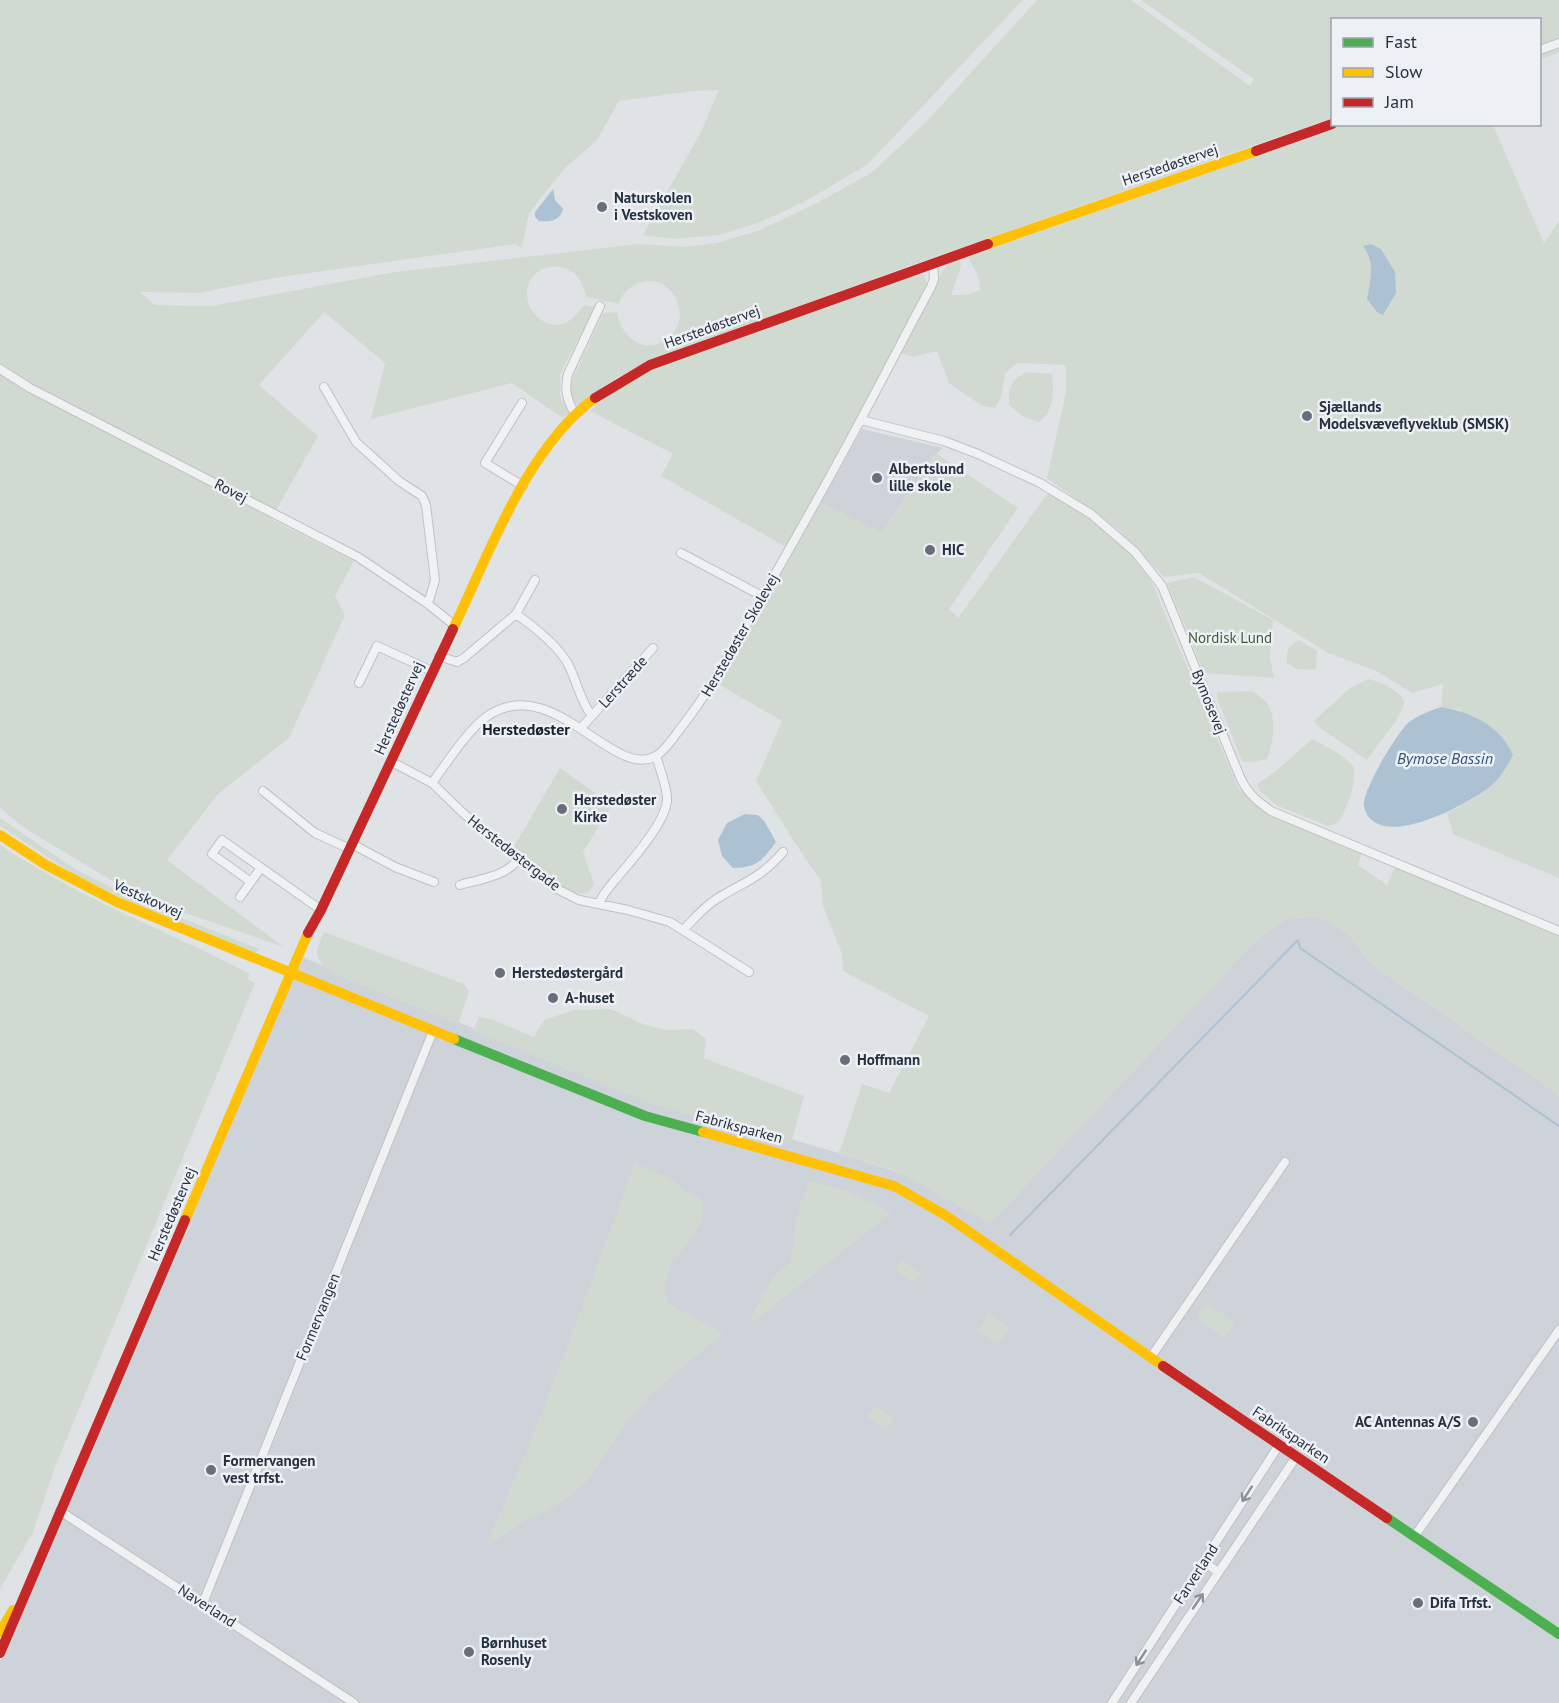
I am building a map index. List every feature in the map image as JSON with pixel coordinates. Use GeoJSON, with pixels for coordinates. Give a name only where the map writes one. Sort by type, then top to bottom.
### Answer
{"type":"FeatureCollection","features":[{"type":"Feature","properties":{"kind":"street"},"geometry":{"type":"LineString","coordinates":[[1541,49],[1559,43]]}},
{"type":"Feature","properties":{"kind":"street","name":"Herstedøstervej"},"geometry":{"type":"LineString","coordinates":[[0,1653],[310,928],[321,910],[392,762],[439,656],[523,486],[540,457],[575,414],[614,384],[650,365],[1331,124]]}},
{"type":"Feature","properties":{"kind":"street","name":"Herstedøster Skolevej"},"geometry":{"type":"LineString","coordinates":[[656,756],[666,747],[701,702],[762,596],[861,420],[931,287],[934,279],[933,264]]}},
{"type":"Feature","properties":{"kind":"street"},"geometry":{"type":"LineString","coordinates":[[575,414],[569,403],[566,386],[568,374],[600,306]]}},
{"type":"Feature","properties":{"kind":"street","name":"Rovej"},"geometry":{"type":"LineString","coordinates":[[0,369],[30,388],[358,558],[428,604],[454,625]]}},
{"type":"Feature","properties":{"kind":"street"},"geometry":{"type":"LineString","coordinates":[[324,387],[356,442],[399,480],[422,496],[426,505],[435,580],[428,604]]}},
{"type":"Feature","properties":{"kind":"street"},"geometry":{"type":"LineString","coordinates":[[522,403],[485,463],[523,486]]}},
{"type":"Feature","properties":{"kind":"street","name":"Bymosevej"},"geometry":{"type":"LineString","coordinates":[[861,420],[954,445],[1045,485],[1091,514],[1135,552],[1162,586],[1246,791],[1256,801],[1271,811],[1559,931]]}},
{"type":"Feature","properties":{"kind":"street"},"geometry":{"type":"LineString","coordinates":[[681,553],[762,596]]}},
{"type":"Feature","properties":{"kind":"street"},"geometry":{"type":"LineString","coordinates":[[439,656],[457,662],[516,614],[535,580]]}},
{"type":"Feature","properties":{"kind":"street","name":"Lerstræde"},"geometry":{"type":"LineString","coordinates":[[516,614],[533,626],[568,664],[586,709],[592,716]]}},
{"type":"Feature","properties":{"kind":"street"},"geometry":{"type":"LineString","coordinates":[[359,683],[377,646],[432,671]]}},
{"type":"Feature","properties":{"kind":"street","name":"Lerstræde"},"geometry":{"type":"LineString","coordinates":[[581,728],[654,648]]}},
{"type":"Feature","properties":{"kind":"street"},"geometry":{"type":"LineString","coordinates":[[432,783],[476,726],[497,711],[509,706],[535,706],[547,710],[630,758],[639,760],[656,756],[667,798],[666,808],[629,863],[601,896],[599,904]]}},
{"type":"Feature","properties":{"kind":"street","name":"Herstedøstergade"},"geometry":{"type":"LineString","coordinates":[[392,762],[432,783],[462,813],[555,888],[579,900],[653,916],[684,929],[748,972]]}},
{"type":"Feature","properties":{"kind":"street"},"geometry":{"type":"LineString","coordinates":[[262,791],[315,832],[434,882]]}},
{"type":"Feature","properties":{"kind":"street","name":"Vestskovvej"},"geometry":{"type":"LineString","coordinates":[[0,835],[46,865],[117,902],[291,974]]}},
{"type":"Feature","properties":{"kind":"street"},"geometry":{"type":"LineString","coordinates":[[251,882],[212,854],[222,840],[321,910]]}},
{"type":"Feature","properties":{"kind":"street"},"geometry":{"type":"LineString","coordinates":[[684,929],[715,900],[761,874],[783,852]]}},
{"type":"Feature","properties":{"kind":"street"},"geometry":{"type":"LineString","coordinates":[[460,885],[504,872],[512,868],[518,860]]}},
{"type":"Feature","properties":{"kind":"street"},"geometry":{"type":"LineString","coordinates":[[240,897],[261,868]]}},
{"type":"Feature","properties":{"kind":"street","name":"Fabriksparken"},"geometry":{"type":"LineString","coordinates":[[291,974],[645,1116],[894,1186],[945,1215],[1414,1538],[1559,1634]]}},
{"type":"Feature","properties":{"kind":"street","name":"Formervangen"},"geometry":{"type":"LineString","coordinates":[[203,1604],[433,1031]]}},
{"type":"Feature","properties":{"kind":"street"},"geometry":{"type":"LineString","coordinates":[[1151,1358],[1285,1162]]}},
{"type":"Feature","properties":{"kind":"street"},"geometry":{"type":"LineString","coordinates":[[1414,1538],[1559,1330]]}},
{"type":"Feature","properties":{"kind":"street","name":"Farverland"},"geometry":{"type":"LineString","coordinates":[[1112,1703],[1279,1445]]}},
{"type":"Feature","properties":{"kind":"street","name":"Farverland"},"geometry":{"type":"LineString","coordinates":[[1131,1703],[1296,1457]]}},
{"type":"Feature","properties":{"kind":"street","name":"Naverland"},"geometry":{"type":"LineString","coordinates":[[60,1512],[354,1703]]}},
{"type":"Feature","properties":{"kind":"street"},"geometry":{"type":"LineString","coordinates":[[1204,1562],[1218,1572]]}},
{"type":"Feature","properties":{"kind":"street","name":"Herstedøstervej"},"geometry":{"type":"LineString","coordinates":[[0,1632],[25,1592]]}},
{"type":"Feature","properties":{"kind":"street"},"geometry":{"type":"LineString","coordinates":[[1127,1681],[1140,1689]]}},
{"type":"Feature","properties":{"kind":"shaded area","name":"Albertslund lille skole"},"geometry":{"type":"Polygon","coordinates":[[[862,429],[943,448],[936,454],[882,533],[821,503],[862,429]]]}},
{"type":"Feature","properties":{"kind":"shaded area"},"geometry":{"type":"Polygon","coordinates":[[[1319,916],[1349,935],[1370,963],[1559,1095],[1559,1703],[0,1703],[0,1661],[295,954],[455,1021],[657,1101],[839,1153],[906,1175],[1256,941],[1285,919],[1319,916]]]}},
{"type":"Feature","properties":{"kind":"green space"},"geometry":{"type":"Polygon","coordinates":[[[0,0],[1023,0],[868,164],[806,201],[758,223],[719,235],[674,239],[643,235],[701,132],[719,90],[619,101],[597,140],[566,167],[529,213],[522,248],[515,244],[274,278],[199,293],[140,292],[155,305],[211,306],[395,272],[638,244],[684,247],[717,243],[760,230],[813,205],[871,173],[926,122],[1037,0],[1131,0],[1250,86],[1254,79],[1141,0],[1559,0],[1559,52],[1541,60],[1541,18],[1331,18],[1331,118],[912,265],[906,250],[911,265],[648,362],[614,379],[578,406],[570,395],[572,380],[603,313],[617,312],[626,334],[638,343],[654,345],[673,333],[679,321],[679,309],[676,298],[658,283],[646,281],[633,286],[624,294],[619,304],[586,297],[581,282],[573,272],[562,267],[541,270],[532,277],[528,288],[528,301],[533,312],[542,320],[549,324],[560,325],[570,320],[584,305],[595,307],[560,374],[560,396],[570,415],[561,417],[512,383],[371,419],[385,363],[324,312],[259,385],[318,436],[271,519],[354,561],[335,596],[345,615],[289,738],[218,794],[167,860],[284,947],[139,897],[26,829],[0,808],[0,0]]]}},
{"type":"Feature","properties":{"kind":"green space"},"geometry":{"type":"Polygon","coordinates":[[[1339,126],[1493,126],[1544,243],[1559,221],[1559,878],[1453,834],[1447,813],[1475,798],[1460,710],[1441,707],[1443,684],[1412,693],[1376,671],[1328,653],[1199,573],[1164,577],[1118,529],[1047,478],[1066,392],[1066,365],[1017,363],[1005,374],[1001,397],[995,408],[982,406],[949,383],[937,351],[912,357],[899,352],[933,286],[948,263],[959,258],[961,266],[951,295],[966,295],[980,290],[977,275],[967,255],[985,251],[1339,126]]]}},
{"type":"Feature","properties":{"kind":"green space"},"geometry":{"type":"Polygon","coordinates":[[[915,274],[924,275],[927,284],[786,547],[661,476],[673,454],[590,411],[614,388],[652,369],[915,274]]]}},
{"type":"Feature","properties":{"kind":"green space"},"geometry":{"type":"Polygon","coordinates":[[[1026,372],[1052,374],[1053,394],[1050,407],[1039,422],[1022,416],[1009,405],[1011,385],[1026,372]]]}},
{"type":"Feature","properties":{"kind":"green space"},"geometry":{"type":"Polygon","coordinates":[[[937,454],[1018,508],[949,609],[958,618],[1047,494],[1053,495],[1110,534],[1131,554],[1148,576],[1239,790],[1362,851],[1358,865],[1387,885],[1396,866],[1559,934],[1559,1095],[1370,963],[1349,935],[1318,916],[1285,919],[1256,941],[990,1224],[893,1170],[839,1153],[862,1084],[889,1093],[929,1016],[843,971],[842,954],[823,906],[821,881],[756,781],[782,721],[718,684],[821,503],[882,533],[937,454]]]}},
{"type":"Feature","properties":{"kind":"green space","name":"Nordisk Lund"},"geometry":{"type":"Polygon","coordinates":[[[1194,577],[1273,620],[1270,658],[1274,678],[1204,673],[1167,583],[1194,577]]]}},
{"type":"Feature","properties":{"kind":"green space","name":"Nordisk Lund"},"geometry":{"type":"Polygon","coordinates":[[[1299,640],[1317,651],[1316,670],[1297,669],[1287,663],[1288,649],[1299,640]]]}},
{"type":"Feature","properties":{"kind":"green space"},"geometry":{"type":"Polygon","coordinates":[[[1369,679],[1394,690],[1405,702],[1397,719],[1367,760],[1320,728],[1314,721],[1351,687],[1369,679]]]}},
{"type":"Feature","properties":{"kind":"green space","name":"Nordisk Lund"},"geometry":{"type":"Polygon","coordinates":[[[1251,691],[1268,705],[1273,719],[1267,759],[1253,762],[1242,761],[1218,701],[1217,692],[1251,691]]]}},
{"type":"Feature","properties":{"kind":"green space"},"geometry":{"type":"Polygon","coordinates":[[[1312,739],[1338,753],[1354,766],[1352,789],[1348,802],[1338,823],[1328,826],[1276,805],[1260,791],[1257,784],[1276,771],[1312,739]]]}},
{"type":"Feature","properties":{"kind":"green space"},"geometry":{"type":"Polygon","coordinates":[[[560,768],[612,805],[583,852],[594,883],[589,892],[580,893],[568,890],[513,848],[560,768]]]}},
{"type":"Feature","properties":{"kind":"green space"},"geometry":{"type":"Polygon","coordinates":[[[0,818],[75,869],[132,898],[259,949],[256,953],[130,902],[72,873],[0,826],[0,818]]]}},
{"type":"Feature","properties":{"kind":"green space"},"geometry":{"type":"Polygon","coordinates":[[[0,844],[21,859],[94,899],[250,974],[247,979],[255,983],[55,1467],[33,1532],[0,1589],[0,844]]]}},
{"type":"Feature","properties":{"kind":"green space"},"geometry":{"type":"Polygon","coordinates":[[[324,932],[464,984],[469,991],[458,1024],[331,973],[321,963],[317,954],[324,932]]]}},
{"type":"Feature","properties":{"kind":"green space"},"geometry":{"type":"Polygon","coordinates":[[[611,1009],[643,1024],[666,1030],[693,1029],[706,1039],[704,1058],[804,1096],[792,1140],[655,1105],[473,1031],[479,1017],[491,1019],[534,1037],[544,1020],[574,1010],[611,1009]]]}},
{"type":"Feature","properties":{"kind":"green space"},"geometry":{"type":"Polygon","coordinates":[[[635,1163],[676,1181],[683,1190],[702,1199],[702,1218],[697,1229],[676,1257],[667,1277],[668,1304],[723,1333],[655,1391],[632,1415],[587,1481],[557,1506],[520,1523],[485,1547],[545,1404],[635,1163]]]}},
{"type":"Feature","properties":{"kind":"green space"},"geometry":{"type":"Polygon","coordinates":[[[809,1181],[852,1193],[891,1213],[754,1321],[750,1318],[774,1277],[791,1261],[796,1216],[809,1181]]]}},
{"type":"Feature","properties":{"kind":"green space"},"geometry":{"type":"Polygon","coordinates":[[[902,1260],[920,1273],[913,1283],[895,1270],[902,1260]]]}},
{"type":"Feature","properties":{"kind":"green space"},"geometry":{"type":"Polygon","coordinates":[[[1206,1303],[1235,1322],[1224,1337],[1197,1318],[1206,1303]]]}},
{"type":"Feature","properties":{"kind":"green space"},"geometry":{"type":"Polygon","coordinates":[[[988,1314],[1009,1328],[998,1344],[978,1331],[988,1314]]]}},
{"type":"Feature","properties":{"kind":"green space"},"geometry":{"type":"Polygon","coordinates":[[[875,1406],[893,1418],[886,1429],[867,1416],[875,1406]]]}},
{"type":"Feature","properties":{"kind":"water"},"geometry":{"type":"Polygon","coordinates":[[[553,189],[555,200],[563,209],[562,213],[554,220],[539,221],[535,217],[535,212],[553,189]]]}},
{"type":"Feature","properties":{"kind":"water"},"geometry":{"type":"Polygon","coordinates":[[[1371,244],[1381,249],[1395,272],[1396,293],[1383,315],[1377,312],[1367,299],[1371,265],[1363,246],[1371,244]]]}},
{"type":"Feature","properties":{"kind":"water","name":"Bymose Bassin"},"geometry":{"type":"Polygon","coordinates":[[[1441,707],[1474,717],[1493,728],[1508,745],[1513,755],[1492,785],[1449,811],[1411,825],[1394,827],[1379,824],[1368,816],[1364,804],[1375,773],[1408,723],[1420,715],[1441,707]]]}},
{"type":"Feature","properties":{"kind":"water"},"geometry":{"type":"Polygon","coordinates":[[[745,814],[758,815],[765,822],[776,842],[758,862],[733,868],[722,856],[718,840],[727,823],[745,814]]]}},
{"type":"Feature","properties":{"kind":"waterway"},"geometry":{"type":"LineString","coordinates":[[1010,1235],[1298,940],[1300,948],[1559,1126]]}},
{"type":"Feature","properties":{"kind":"traffic: fast"},"geometry":{"type":"LineString","coordinates":[[454,1039],[645,1116],[703,1132]]}},
{"type":"Feature","properties":{"kind":"traffic: fast"},"geometry":{"type":"LineString","coordinates":[[1387,1518],[1559,1634]]}},
{"type":"Feature","properties":{"kind":"traffic: slow"},"geometry":{"type":"LineString","coordinates":[[988,244],[1256,151]]}},
{"type":"Feature","properties":{"kind":"traffic: slow"},"geometry":{"type":"LineString","coordinates":[[453,629],[495,537],[529,473],[549,444],[571,419],[595,398]]}},
{"type":"Feature","properties":{"kind":"traffic: slow"},"geometry":{"type":"LineString","coordinates":[[0,835],[46,865],[117,902],[454,1039]]}},
{"type":"Feature","properties":{"kind":"traffic: slow"},"geometry":{"type":"LineString","coordinates":[[185,1220],[308,933]]}},
{"type":"Feature","properties":{"kind":"traffic: slow"},"geometry":{"type":"LineString","coordinates":[[703,1132],[894,1186],[945,1215],[1163,1366]]}},
{"type":"Feature","properties":{"kind":"traffic: slow"},"geometry":{"type":"LineString","coordinates":[[0,1632],[13,1610]]}},
{"type":"Feature","properties":{"kind":"traffic: jam"},"geometry":{"type":"LineString","coordinates":[[1256,151],[1331,124]]}},
{"type":"Feature","properties":{"kind":"traffic: jam"},"geometry":{"type":"LineString","coordinates":[[595,398],[650,365],[988,244]]}},
{"type":"Feature","properties":{"kind":"traffic: jam"},"geometry":{"type":"LineString","coordinates":[[308,933],[321,910],[453,629]]}},
{"type":"Feature","properties":{"kind":"traffic: jam"},"geometry":{"type":"LineString","coordinates":[[0,1653],[185,1220]]}},
{"type":"Feature","properties":{"kind":"traffic: jam"},"geometry":{"type":"LineString","coordinates":[[1163,1366],[1387,1518]]}},
{"type":"Feature","properties":{"kind":"place","name":"Naturskolen i Vestskoven"},"geometry":{"type":"Point","coordinates":[602,207]}},
{"type":"Feature","properties":{"kind":"place","name":"Sjællands Modelsvæveflyveklub (SMSK)"},"geometry":{"type":"Point","coordinates":[1307,416]}},
{"type":"Feature","properties":{"kind":"place","name":"Albertslund lille skole"},"geometry":{"type":"Point","coordinates":[877,478]}},
{"type":"Feature","properties":{"kind":"place","name":"HIC"},"geometry":{"type":"Point","coordinates":[930,550]}},
{"type":"Feature","properties":{"kind":"place","name":"Herstedøster Kirke"},"geometry":{"type":"Point","coordinates":[562,809]}},
{"type":"Feature","properties":{"kind":"place","name":"Herstedøstergård"},"geometry":{"type":"Point","coordinates":[500,973]}},
{"type":"Feature","properties":{"kind":"place","name":"A-huset"},"geometry":{"type":"Point","coordinates":[553,998]}},
{"type":"Feature","properties":{"kind":"place","name":"Hoffmann"},"geometry":{"type":"Point","coordinates":[845,1060]}},
{"type":"Feature","properties":{"kind":"place","name":"AC Antennas A/S"},"geometry":{"type":"Point","coordinates":[1473,1422]}},
{"type":"Feature","properties":{"kind":"place","name":"Formervangen vest trfst."},"geometry":{"type":"Point","coordinates":[211,1470]}},
{"type":"Feature","properties":{"kind":"place","name":"Difa Trfst."},"geometry":{"type":"Point","coordinates":[1418,1603]}},
{"type":"Feature","properties":{"kind":"place","name":"Børnhuset Rosenly"},"geometry":{"type":"Point","coordinates":[469,1652]}},
{"type":"Feature","properties":{"kind":"district","name":"Herstedøster"},"geometry":{"type":"Point","coordinates":[526,729]}}]}
